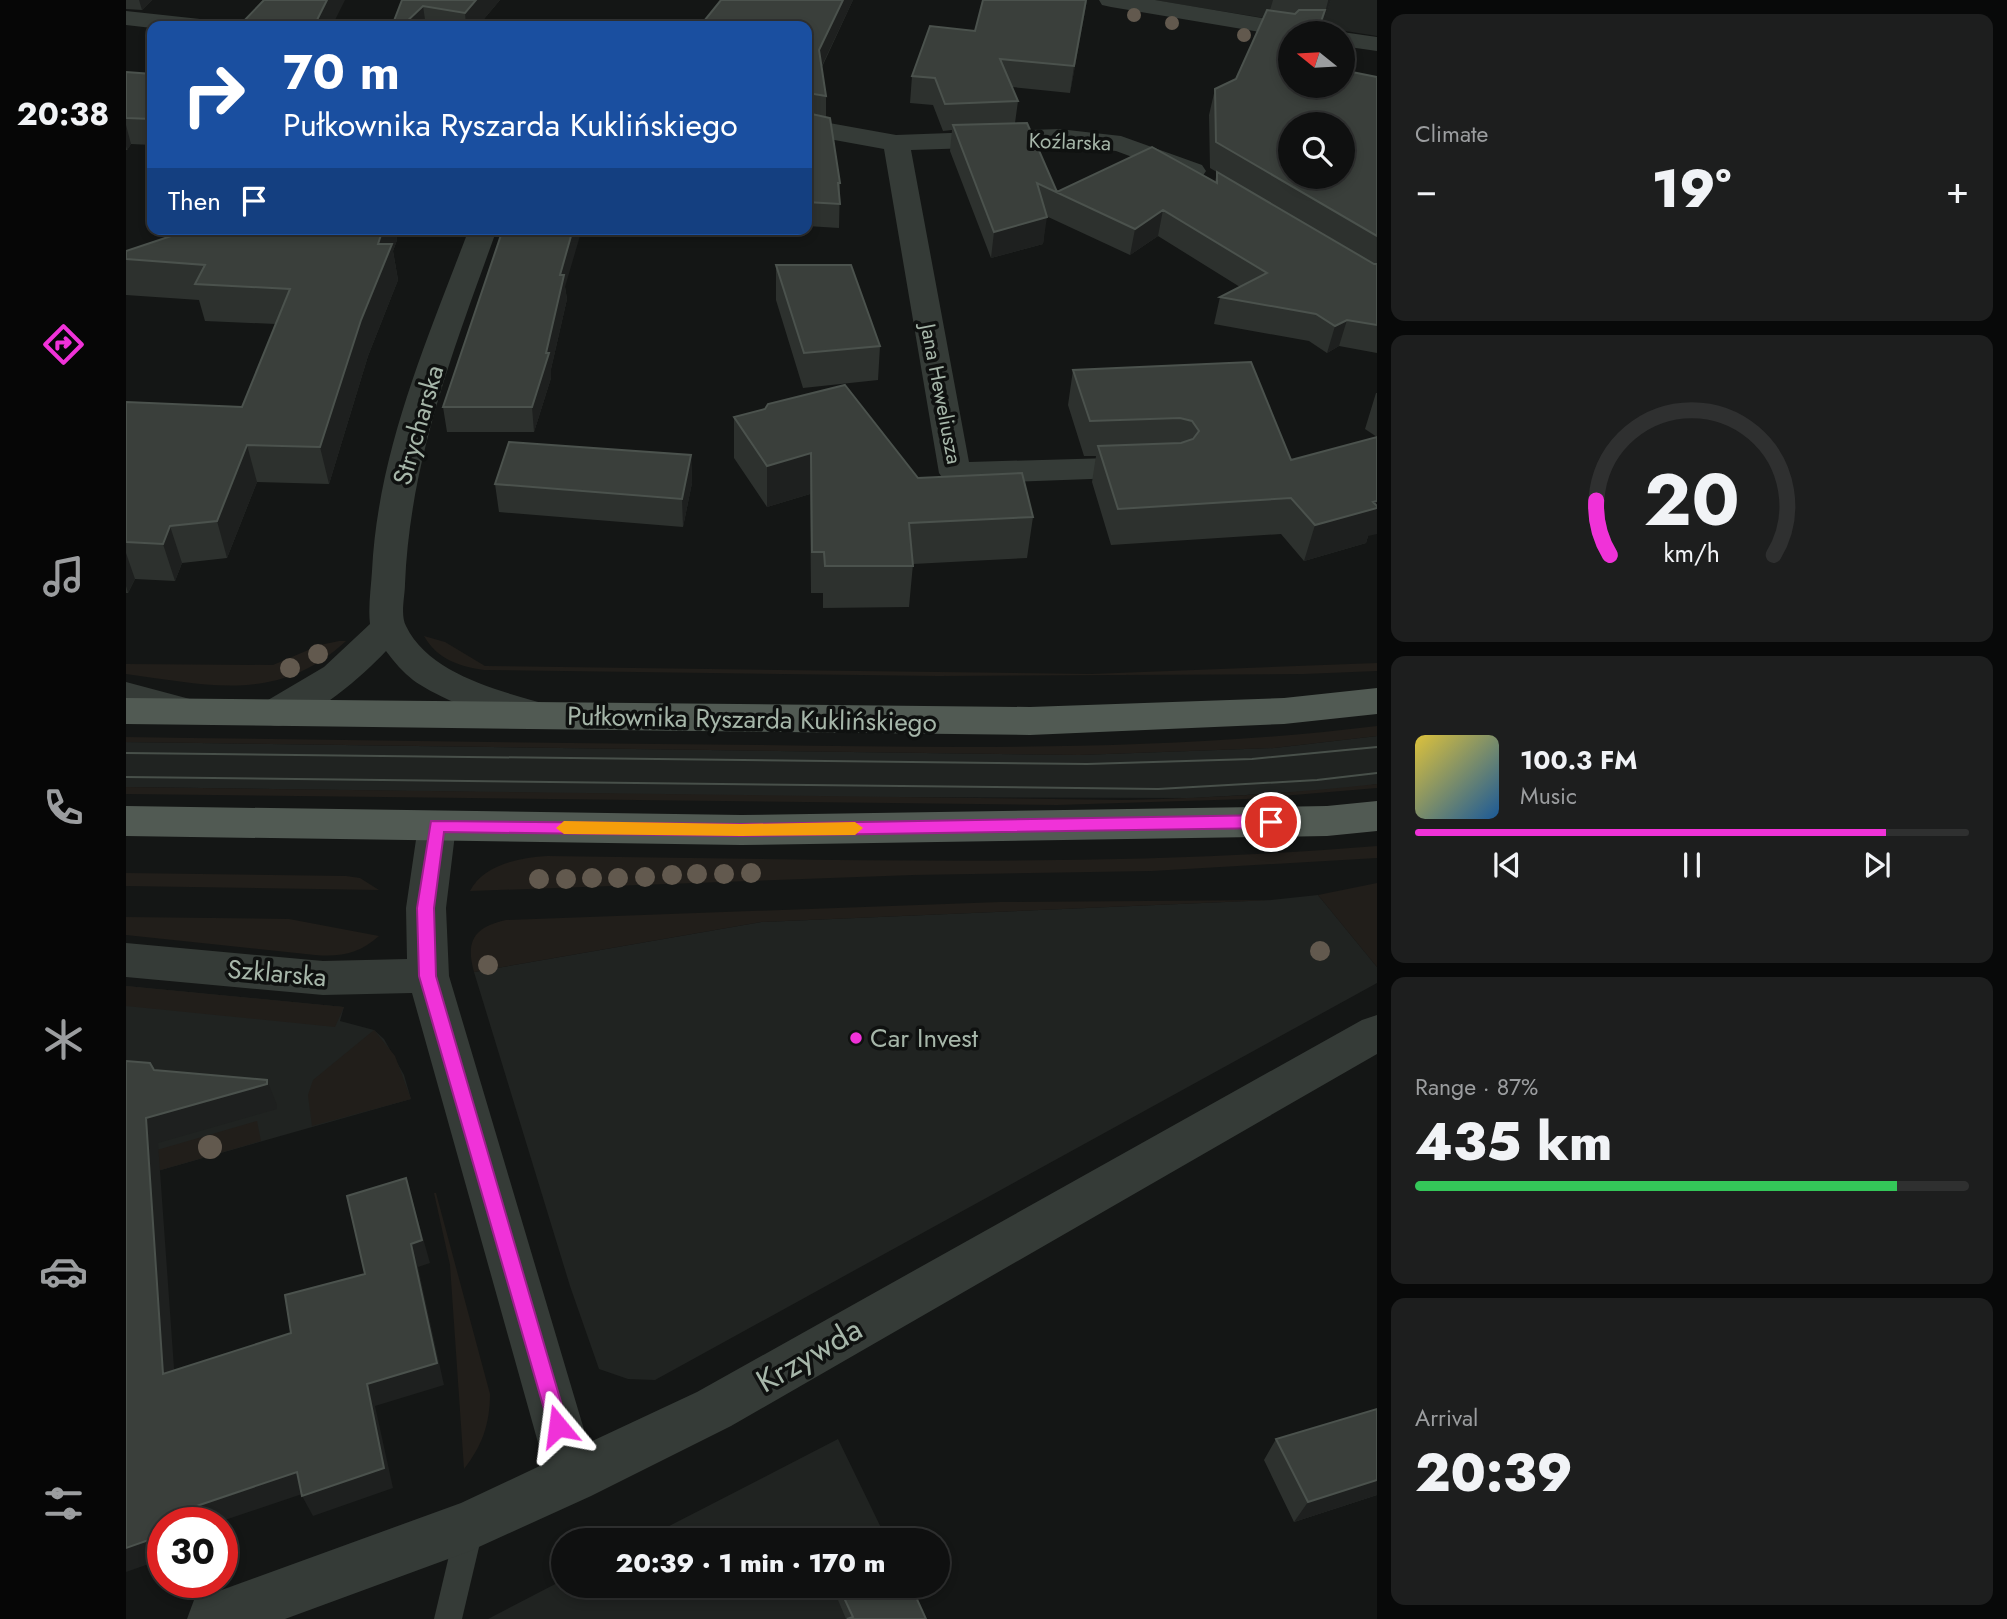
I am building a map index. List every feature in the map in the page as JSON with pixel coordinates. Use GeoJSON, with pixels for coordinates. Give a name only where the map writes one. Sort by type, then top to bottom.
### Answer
{"type":"FeatureCollection","features":[{"type":"Feature","properties":{"kind":"main road","name":"Pułkownika Ryszarda Kuklińskiego"},"geometry":{"type":"LineString","coordinates":[[126,711],[1030,721],[1284,711],[1377,701]]}},
{"type":"Feature","properties":{"kind":"main road"},"geometry":{"type":"LineString","coordinates":[[126,821],[741,830],[1327,821],[1377,816]]}},
{"type":"Feature","properties":{"kind":"street"},"geometry":{"type":"LineString","coordinates":[[1111,0],[1278,28]]}},
{"type":"Feature","properties":{"kind":"street"},"geometry":{"type":"LineString","coordinates":[[126,18],[154,21]]}},
{"type":"Feature","properties":{"kind":"street"},"geometry":{"type":"LineString","coordinates":[[1355,41],[1377,44]]}},
{"type":"Feature","properties":{"kind":"street","name":"Koźlarska"},"geometry":{"type":"LineString","coordinates":[[812,128],[896,143],[1059,137],[1121,144],[1190,171],[1218,187]]}},
{"type":"Feature","properties":{"kind":"street","name":"Jana Heweliusza"},"geometry":{"type":"LineString","coordinates":[[896,143],[955,473],[1172,466]]}},
{"type":"Feature","properties":{"kind":"street","name":"Strycharska"},"geometry":{"type":"LineString","coordinates":[[388,626],[387,551],[390,529],[418,411],[481,235]]}},
{"type":"Feature","properties":{"kind":"street"},"geometry":{"type":"LineString","coordinates":[[276,713],[315,693],[347,671],[368,652],[388,626],[406,655],[431,676],[474,697],[539,716]]}},
{"type":"Feature","properties":{"kind":"street"},"geometry":{"type":"LineString","coordinates":[[126,695],[188,711]]}},
{"type":"Feature","properties":{"kind":"street"},"geometry":{"type":"LineString","coordinates":[[437,826],[426,908],[428,976],[573,1478]]}},
{"type":"Feature","properties":{"kind":"street","name":"Szklarska"},"geometry":{"type":"LineString","coordinates":[[126,960],[323,978],[428,976]]}},
{"type":"Feature","properties":{"kind":"street","name":"Krzywda"},"geometry":{"type":"LineString","coordinates":[[213,1619],[470,1525],[713,1409],[1377,1033]]}},
{"type":"Feature","properties":{"kind":"lane"},"geometry":{"type":"LineString","coordinates":[[448,1619],[470,1525]]}},
{"type":"Feature","properties":{"kind":"shaded area"},"geometry":{"type":"Polygon","coordinates":[[[1154,0],[1377,0],[1377,36],[1355,32],[1355,21],[1283,21],[1154,0]]]}},
{"type":"Feature","properties":{"kind":"shaded area"},"geometry":{"type":"Polygon","coordinates":[[[424,636],[445,642],[485,666],[1091,674],[1377,663],[1377,671],[1304,674],[938,676],[484,670],[450,660],[436,651],[424,636]]]}},
{"type":"Feature","properties":{"kind":"shaded area"},"geometry":{"type":"Polygon","coordinates":[[[346,641],[320,661],[295,674],[268,682],[214,685],[126,674],[126,664],[273,665],[320,645],[346,641]]]}},
{"type":"Feature","properties":{"kind":"shaded area"},"geometry":{"type":"Polygon","coordinates":[[[1377,726],[1377,736],[1274,748],[1079,755],[126,742],[126,737],[915,747],[1070,746],[1224,740],[1377,726]]]}},
{"type":"Feature","properties":{"kind":"shaded area"},"geometry":{"type":"Polygon","coordinates":[[[1377,736],[1377,784],[1348,789],[1193,798],[831,797],[126,787],[126,742],[1079,755],[1274,748],[1377,736]]]}},
{"type":"Feature","properties":{"kind":"shaded area"},"geometry":{"type":"Polygon","coordinates":[[[1377,784],[1377,788],[1247,799],[1057,805],[126,794],[126,787],[1126,800],[1253,795],[1377,784]]]}},
{"type":"Feature","properties":{"kind":"shaded area"},"geometry":{"type":"Polygon","coordinates":[[[1377,846],[1377,858],[1152,871],[913,875],[470,891],[484,874],[503,864],[547,856],[1066,860],[1170,858],[1377,846]]]}},
{"type":"Feature","properties":{"kind":"shaded area"},"geometry":{"type":"Polygon","coordinates":[[[126,873],[346,876],[360,878],[379,890],[126,886],[126,873]]]}},
{"type":"Feature","properties":{"kind":"shaded area"},"geometry":{"type":"Polygon","coordinates":[[[1377,883],[1377,967],[1318,895],[1377,883]]]}},
{"type":"Feature","properties":{"kind":"shaded area"},"geometry":{"type":"Polygon","coordinates":[[[1318,895],[1377,967],[1377,983],[655,1380],[628,1379],[599,1369],[570,1286],[474,972],[761,922],[1271,900],[1318,895]]]}},
{"type":"Feature","properties":{"kind":"shaded area"},"geometry":{"type":"Polygon","coordinates":[[[1271,900],[761,922],[474,972],[471,951],[472,943],[480,931],[506,920],[1000,902],[1271,900]]]}},
{"type":"Feature","properties":{"kind":"shaded area"},"geometry":{"type":"Polygon","coordinates":[[[126,917],[289,919],[379,936],[364,947],[349,953],[315,955],[126,935],[126,917]]]}},
{"type":"Feature","properties":{"kind":"shaded area"},"geometry":{"type":"Polygon","coordinates":[[[126,986],[344,1007],[340,1021],[374,1030],[384,1039],[404,1075],[411,1099],[126,1180],[126,986]]]}},
{"type":"Feature","properties":{"kind":"shaded area"},"geometry":{"type":"Polygon","coordinates":[[[126,986],[344,1007],[335,1027],[126,1006],[126,986]]]}},
{"type":"Feature","properties":{"kind":"shaded area"},"geometry":{"type":"Polygon","coordinates":[[[374,1030],[395,1056],[411,1099],[312,1126],[308,1095],[313,1080],[374,1030]]]}},
{"type":"Feature","properties":{"kind":"shaded area"},"geometry":{"type":"Polygon","coordinates":[[[257,1121],[261,1141],[126,1180],[126,1159],[257,1121]]]}},
{"type":"Feature","properties":{"kind":"shaded area"},"geometry":{"type":"Polygon","coordinates":[[[434,1193],[490,1394],[484,1434],[464,1469],[450,1265],[434,1193]]]}},
{"type":"Feature","properties":{"kind":"shaded area"},"geometry":{"type":"Polygon","coordinates":[[[838,1439],[881,1528],[665,1528],[838,1439]]]}},
{"type":"Feature","properties":{"kind":"shaded area"},"geometry":{"type":"Polygon","coordinates":[[[551,1586],[551,1598],[914,1598],[924,1619],[488,1619],[551,1586]]]}},
{"type":"Feature","properties":{"kind":"building"},"geometry":{"type":"Polygon","coordinates":[[[264,0],[327,0],[316,21],[244,21],[264,0]]]}},
{"type":"Feature","properties":{"kind":"building"},"geometry":{"type":"Polygon","coordinates":[[[402,0],[476,0],[465,13],[423,6],[407,21],[394,21],[402,0]]]}},
{"type":"Feature","properties":{"kind":"building"},"geometry":{"type":"Polygon","coordinates":[[[721,0],[843,0],[819,50],[826,96],[812,94],[812,21],[704,21],[721,0]]]}},
{"type":"Feature","properties":{"kind":"building"},"geometry":{"type":"Polygon","coordinates":[[[983,0],[1086,0],[1074,66],[1000,59],[1018,101],[945,104],[935,78],[912,76],[930,26],[975,31],[983,0]]]}},
{"type":"Feature","properties":{"kind":"building"},"geometry":{"type":"Polygon","coordinates":[[[1267,10],[1295,14],[1299,10],[1325,10],[1321,21],[1278,21],[1278,98],[1355,98],[1355,73],[1377,77],[1377,236],[1296,189],[1355,189],[1355,112],[1278,112],[1278,178],[1216,142],[1215,89],[1236,79],[1267,10]]]}},
{"type":"Feature","properties":{"kind":"building"},"geometry":{"type":"Polygon","coordinates":[[[126,72],[147,74],[147,119],[126,118],[126,72]]]}},
{"type":"Feature","properties":{"kind":"building"},"geometry":{"type":"Polygon","coordinates":[[[812,114],[830,118],[840,183],[840,204],[812,202],[812,114]]]}},
{"type":"Feature","properties":{"kind":"building"},"geometry":{"type":"Polygon","coordinates":[[[1027,123],[1057,192],[1152,147],[1217,183],[1217,172],[1377,264],[1377,325],[1347,320],[1335,326],[1316,314],[1220,297],[1267,273],[1163,210],[1135,229],[1037,183],[1047,217],[994,232],[953,125],[1027,123]]]}},
{"type":"Feature","properties":{"kind":"building"},"geometry":{"type":"Polygon","coordinates":[[[174,235],[381,235],[378,244],[392,244],[361,320],[320,447],[247,445],[217,521],[170,526],[163,544],[126,542],[126,402],[242,407],[290,289],[195,284],[205,265],[126,259],[126,251],[174,235]]]}},
{"type":"Feature","properties":{"kind":"building"},"geometry":{"type":"Polygon","coordinates":[[[501,235],[571,235],[560,275],[564,275],[546,353],[549,353],[532,407],[443,407],[501,235]]]}},
{"type":"Feature","properties":{"kind":"building"},"geometry":{"type":"Polygon","coordinates":[[[776,265],[851,265],[880,346],[804,353],[776,265]]]}},
{"type":"Feature","properties":{"kind":"building"},"geometry":{"type":"Polygon","coordinates":[[[1251,362],[1291,460],[1377,437],[1377,501],[1373,502],[1377,508],[1315,525],[1291,498],[1118,509],[1098,446],[1181,443],[1193,439],[1199,431],[1192,421],[1180,418],[1090,421],[1073,370],[1251,362]]]}},
{"type":"Feature","properties":{"kind":"building"},"geometry":{"type":"Polygon","coordinates":[[[845,385],[918,478],[1022,473],[1033,517],[909,523],[913,566],[825,566],[824,552],[812,552],[811,453],[767,466],[734,417],[765,409],[768,404],[845,385]]]}},
{"type":"Feature","properties":{"kind":"building"},"geometry":{"type":"Polygon","coordinates":[[[509,442],[691,455],[682,499],[495,484],[509,442]]]}},
{"type":"Feature","properties":{"kind":"building"},"geometry":{"type":"Polygon","coordinates":[[[126,1061],[150,1063],[154,1070],[267,1080],[267,1084],[146,1118],[163,1374],[291,1333],[285,1295],[365,1274],[347,1196],[406,1178],[422,1240],[411,1244],[437,1363],[367,1384],[384,1468],[302,1496],[297,1472],[194,1507],[147,1507],[147,1541],[126,1548],[126,1061]]]}},
{"type":"Feature","properties":{"kind":"building"},"geometry":{"type":"Polygon","coordinates":[[[1377,1409],[1377,1480],[1308,1502],[1276,1439],[1377,1409]]]}},
{"type":"Feature","properties":{"kind":"building"},"geometry":{"type":"Polygon","coordinates":[[[844,1598],[916,1598],[926,1619],[847,1619],[853,1617],[844,1598]]]}},
{"type":"Feature","properties":{"kind":"tram line"},"geometry":{"type":"LineString","coordinates":[[126,753],[1087,764],[1252,759],[1377,747]]}},
{"type":"Feature","properties":{"kind":"tram line"},"geometry":{"type":"LineString","coordinates":[[126,777],[1158,789],[1317,780],[1377,773]]}},
{"type":"Feature","properties":{"kind":"slow traffic"},"geometry":{"type":"LineString","coordinates":[[564,828],[855,828]]}},
{"type":"Feature","properties":{"kind":"place","name":"Car Invest"},"geometry":{"type":"Point","coordinates":[856,1038]}},
{"type":"Feature","properties":{"kind":"route"},"geometry":{"type":"LineString","coordinates":[[558,1426],[428,976],[426,908],[437,826],[741,830],[1271,822]]}}]}
